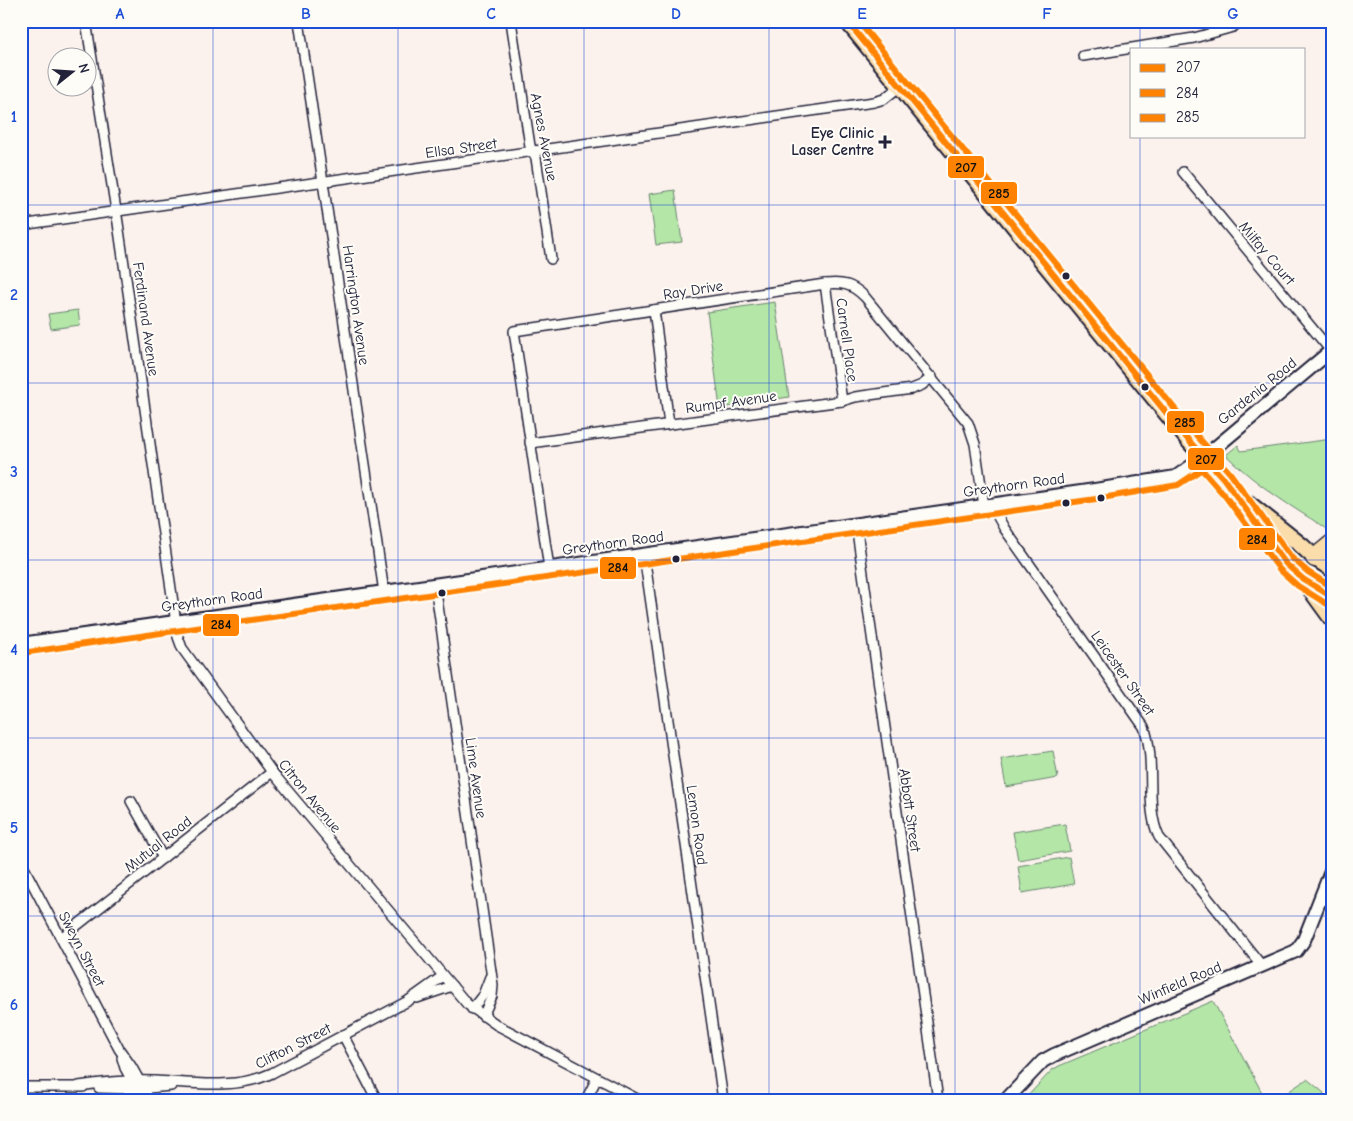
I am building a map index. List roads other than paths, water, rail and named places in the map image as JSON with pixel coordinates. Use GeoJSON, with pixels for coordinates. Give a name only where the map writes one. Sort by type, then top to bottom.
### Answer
{"type":"FeatureCollection","features":[{"type":"Feature","properties":{"kind":"highway"},"geometry":{"type":"LineString","coordinates":[[1315,558],[1332,544]]}},
{"type":"Feature","properties":{"kind":"main road"},"geometry":{"type":"LineString","coordinates":[[852,23],[900,86],[1203,458],[1232,490],[1286,564],[1303,579],[1332,597]]}},
{"type":"Feature","properties":{"kind":"main road","name":"Gardenia Road"},"geometry":{"type":"LineString","coordinates":[[1203,458],[1331,351]]}},
{"type":"Feature","properties":{"kind":"main road","name":"Greythorn Road"},"geometry":{"type":"LineString","coordinates":[[21,644],[989,505],[1176,476],[1203,458]]}},
{"type":"Feature","properties":{"kind":"main road"},"geometry":{"type":"LineString","coordinates":[[1232,490],[1315,558],[1332,569]]}},
{"type":"Feature","properties":{"kind":"main road"},"geometry":{"type":"LineString","coordinates":[[1303,579],[1315,558]]}},
{"type":"Feature","properties":{"kind":"main road"},"geometry":{"type":"LineString","coordinates":[[1303,579],[1332,619]]}},
{"type":"Feature","properties":{"kind":"main road","name":"Winfield Road"},"geometry":{"type":"LineString","coordinates":[[1006,1100],[1043,1061],[1054,1055],[1291,954],[1302,944],[1332,869]]}},
{"type":"Feature","properties":{"kind":"street","name":"Ferdinand Avenue"},"geometry":{"type":"LineString","coordinates":[[86,21],[176,622]]}},
{"type":"Feature","properties":{"kind":"street","name":"Harrington Avenue"},"geometry":{"type":"LineString","coordinates":[[299,21],[384,592]]}},
{"type":"Feature","properties":{"kind":"street","name":"Agnes Avenue"},"geometry":{"type":"LineString","coordinates":[[511,21],[530,146],[536,158],[551,259]]}},
{"type":"Feature","properties":{"kind":"street"},"geometry":{"type":"LineString","coordinates":[[1220,31],[1227,21]]}},
{"type":"Feature","properties":{"kind":"street"},"geometry":{"type":"LineString","coordinates":[[1132,48],[1194,38],[1232,27],[1241,21]]}},
{"type":"Feature","properties":{"kind":"street"},"geometry":{"type":"LineString","coordinates":[[1083,56],[1130,48]]}},
{"type":"Feature","properties":{"kind":"street","name":"Ellsa Street"},"geometry":{"type":"LineString","coordinates":[[21,225],[874,102],[884,99],[900,86]]}},
{"type":"Feature","properties":{"kind":"street","name":"Milfay Court"},"geometry":{"type":"LineString","coordinates":[[1183,172],[1331,351]]}},
{"type":"Feature","properties":{"kind":"street","name":"Ray Drive"},"geometry":{"type":"LineString","coordinates":[[548,568],[514,331],[825,284],[842,283],[853,286],[859,291],[932,377],[971,429],[989,505]]}},
{"type":"Feature","properties":{"kind":"street","name":"Carnell Place"},"geometry":{"type":"LineString","coordinates":[[825,284],[842,400]]}},
{"type":"Feature","properties":{"kind":"street"},"geometry":{"type":"LineString","coordinates":[[654,310],[670,424]]}},
{"type":"Feature","properties":{"kind":"street","name":"Rumpf Avenue"},"geometry":{"type":"LineString","coordinates":[[530,444],[912,389],[922,385],[932,377]]}},
{"type":"Feature","properties":{"kind":"street","name":"Leicester Street"},"geometry":{"type":"LineString","coordinates":[[989,505],[1144,727],[1148,742],[1154,819],[1159,837],[1262,966]]}},
{"type":"Feature","properties":{"kind":"street","name":"Abbott Street"},"geometry":{"type":"LineString","coordinates":[[856,524],[938,1100]]}},
{"type":"Feature","properties":{"kind":"street","name":"Lemon Road"},"geometry":{"type":"LineString","coordinates":[[644,555],[723,1100]]}},
{"type":"Feature","properties":{"kind":"street","name":"Lime Avenue"},"geometry":{"type":"LineString","coordinates":[[434,585],[493,990],[490,1003],[483,1016]]}},
{"type":"Feature","properties":{"kind":"street","name":"Citron Avenue"},"geometry":{"type":"LineString","coordinates":[[176,622],[182,648],[272,772],[443,976]]}},
{"type":"Feature","properties":{"kind":"street","name":"Mutual Road"},"geometry":{"type":"LineString","coordinates":[[61,938],[272,772]]}},
{"type":"Feature","properties":{"kind":"street"},"geometry":{"type":"LineString","coordinates":[[131,801],[163,858]]}},
{"type":"Feature","properties":{"kind":"street","name":"Sweyn Street"},"geometry":{"type":"LineString","coordinates":[[21,862],[119,1049],[125,1068],[150,1100]]}},
{"type":"Feature","properties":{"kind":"street"},"geometry":{"type":"LineString","coordinates":[[472,1009],[486,989],[490,975]]}},
{"type":"Feature","properties":{"kind":"street"},"geometry":{"type":"LineString","coordinates":[[443,976],[472,1009],[483,1016],[639,1100]]}},
{"type":"Feature","properties":{"kind":"street","name":"Clifton Street"},"geometry":{"type":"LineString","coordinates":[[21,1086],[138,1085],[162,1088],[183,1084],[237,1083],[258,1079],[408,1001],[443,976]]}},
{"type":"Feature","properties":{"kind":"street","name":"Clifton Street"},"geometry":{"type":"LineString","coordinates":[[408,1001],[452,986]]}},
{"type":"Feature","properties":{"kind":"street"},"geometry":{"type":"LineString","coordinates":[[343,1035],[377,1100]]}},
{"type":"Feature","properties":{"kind":"street"},"geometry":{"type":"LineString","coordinates":[[586,1100],[597,1078]]}},
{"type":"Feature","properties":{"kind":"street","name":"Sweyn Street"},"geometry":{"type":"LineString","coordinates":[[138,1085],[143,1100]]}},
{"type":"Feature","properties":{"kind":"place","name":"Eye Clinic Laser Centre"},"geometry":{"type":"Point","coordinates":[885,142]}}]}
